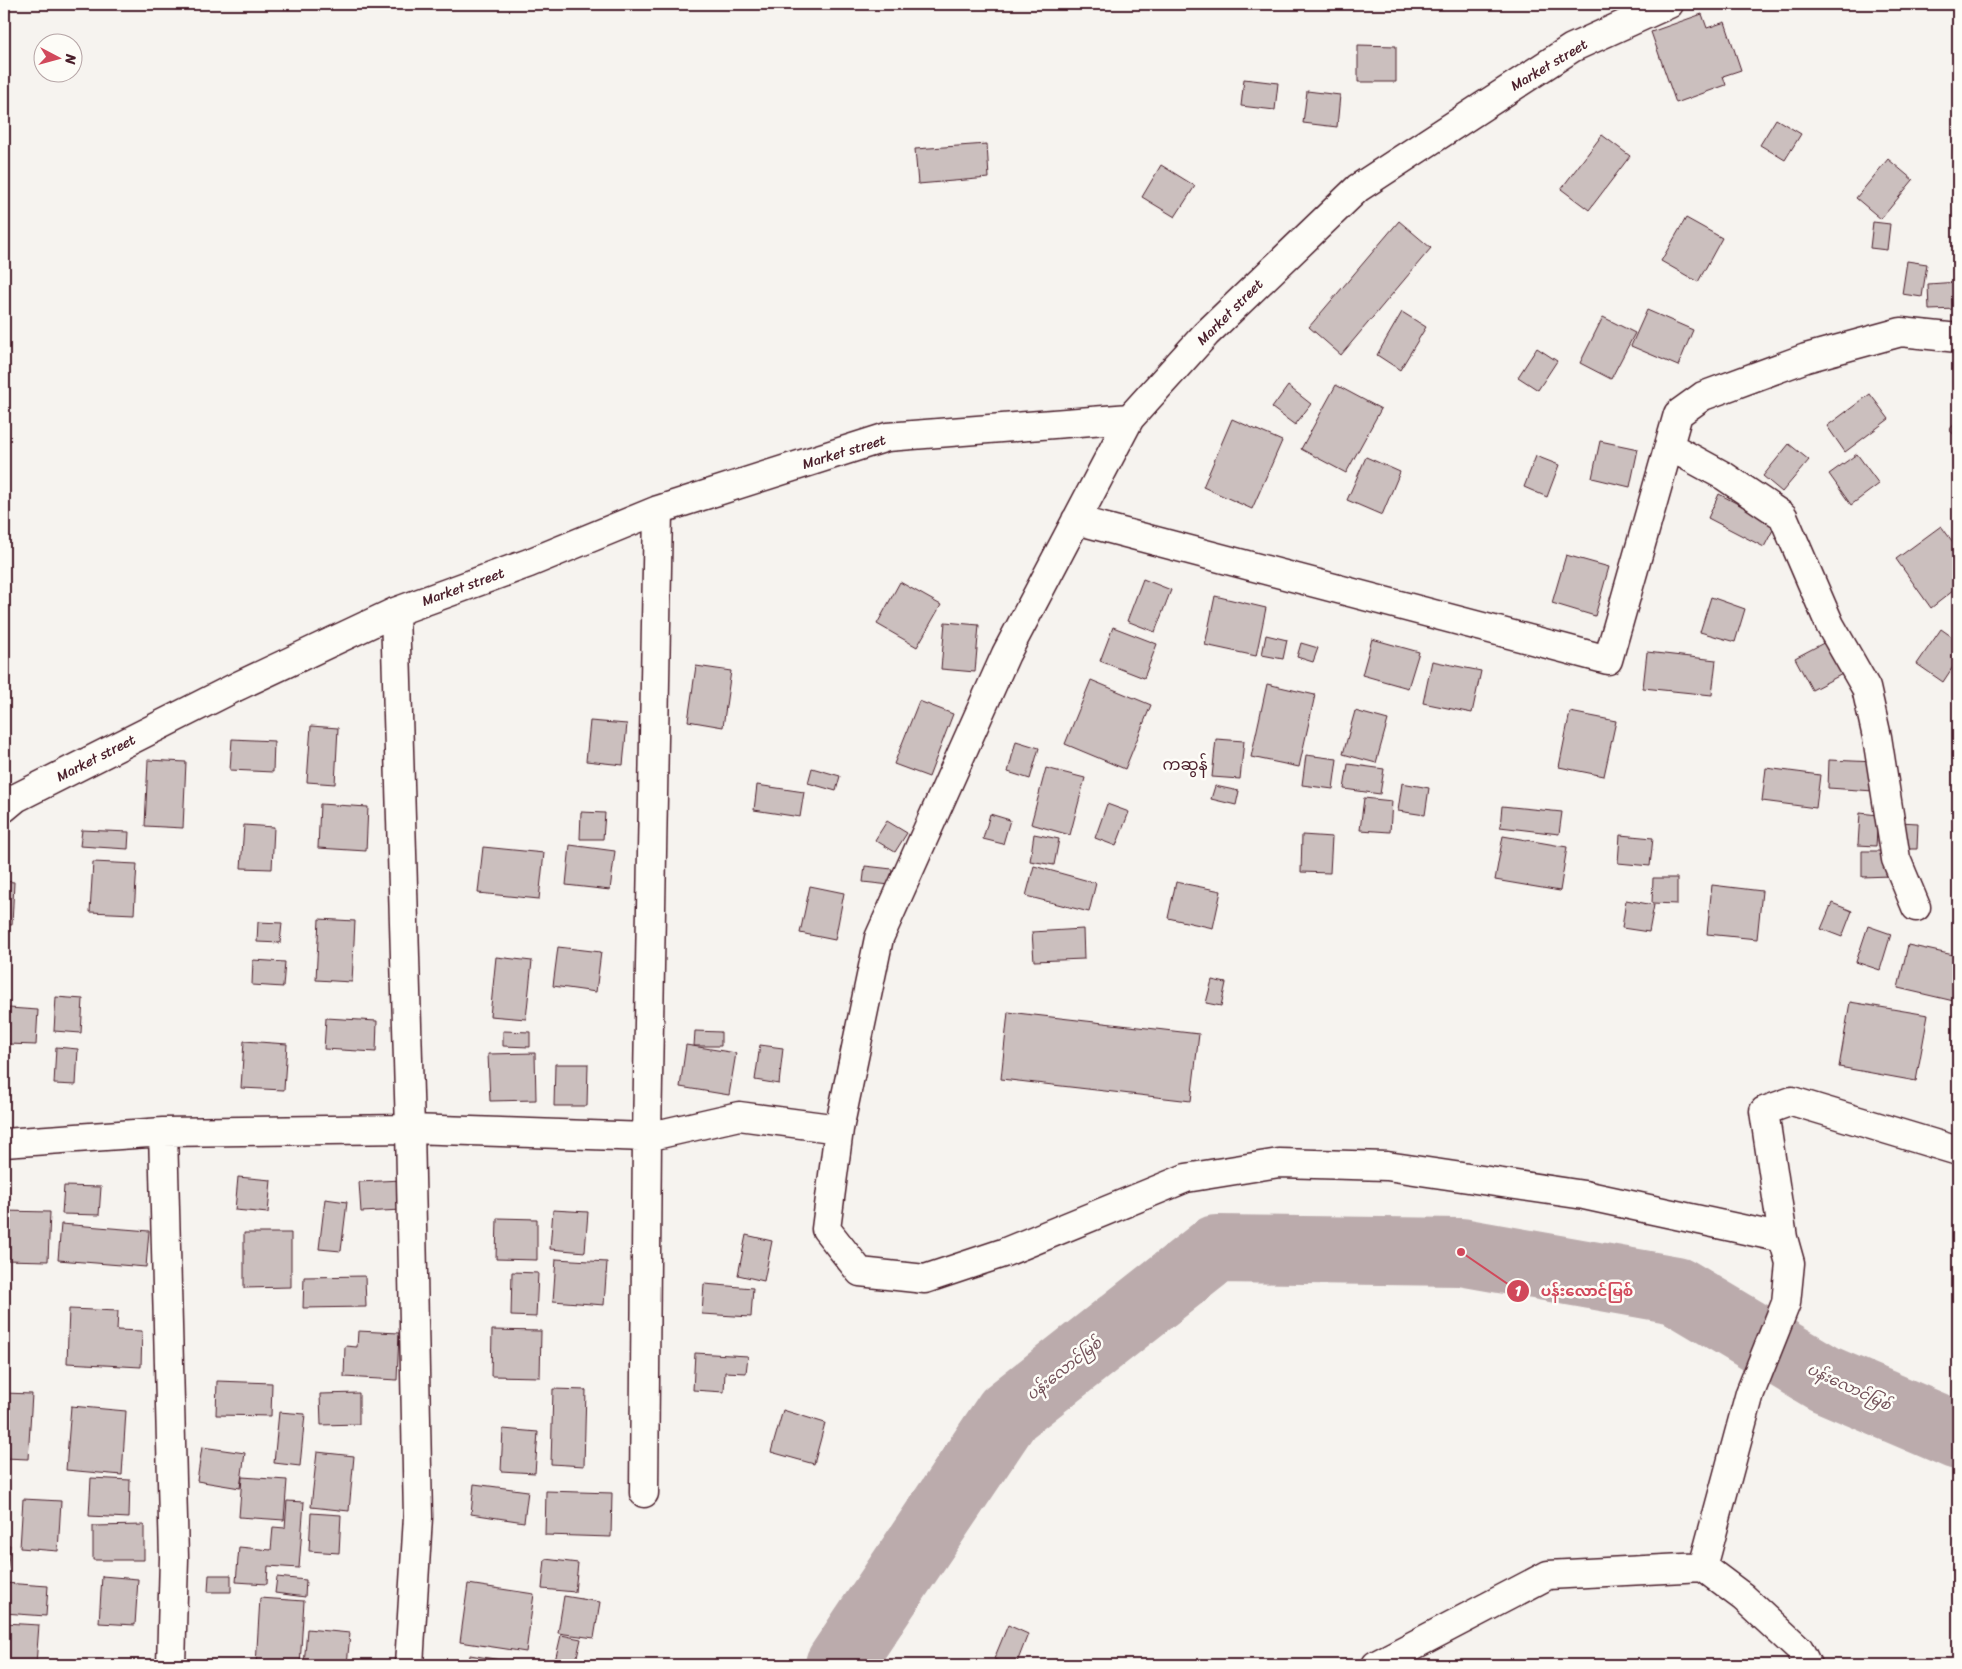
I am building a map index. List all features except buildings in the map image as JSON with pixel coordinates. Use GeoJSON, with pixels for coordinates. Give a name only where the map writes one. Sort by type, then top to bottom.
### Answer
{"type":"FeatureCollection","features":[{"type":"Feature","properties":{"kind":"street","name":"Market street"},"geometry":{"type":"LineString","coordinates":[[4,808],[16,798],[238,686],[395,612],[529,562],[658,510],[887,437],[1130,418],[1206,334],[1358,188],[1572,48],[1669,4]]}},
{"type":"Feature","properties":{"kind":"street"},"geometry":{"type":"LineString","coordinates":[[1076,520],[1608,660],[1678,414],[1703,396],[1806,358],[1901,332],[1958,338]]}},
{"type":"Feature","properties":{"kind":"street"},"geometry":{"type":"LineString","coordinates":[[1130,418],[1006,654],[879,938],[839,1129],[826,1229],[860,1272],[925,1279],[1003,1253],[1186,1178],[1279,1163],[1387,1166],[1584,1195],[1783,1238]]}},
{"type":"Feature","properties":{"kind":"street"},"geometry":{"type":"LineString","coordinates":[[1669,446],[1724,476],[1783,516],[1830,625],[1866,688],[1877,736],[1896,859],[1916,908]]}},
{"type":"Feature","properties":{"kind":"street"},"geometry":{"type":"LineString","coordinates":[[644,1493],[647,1137],[658,510]]}},
{"type":"Feature","properties":{"kind":"street"},"geometry":{"type":"LineString","coordinates":[[395,612],[410,1129],[418,1517],[408,1665]]}},
{"type":"Feature","properties":{"kind":"street"},"geometry":{"type":"LineString","coordinates":[[1703,1567],[1750,1392],[1786,1303],[1790,1263],[1783,1238],[1764,1111],[1792,1101],[1958,1151]]}},
{"type":"Feature","properties":{"kind":"street"},"geometry":{"type":"LineString","coordinates":[[4,1143],[163,1132],[410,1129],[647,1137],[739,1116],[839,1129]]}},
{"type":"Feature","properties":{"kind":"street"},"geometry":{"type":"LineString","coordinates":[[163,1132],[174,1558],[171,1665]]}},
{"type":"Feature","properties":{"kind":"street"},"geometry":{"type":"LineString","coordinates":[[1376,1665],[1548,1574],[1703,1567],[1757,1610],[1799,1649],[1807,1665]]}},
{"type":"Feature","properties":{"kind":"waterway","name":"ပန်းလောင်မြစ်"},"geometry":{"type":"LineString","coordinates":[[839,1665],[1008,1413],[1216,1249],[1461,1252],[1676,1290],[1825,1379],[1958,1436]]}},
{"type":"Feature","properties":{"kind":"place","name":"ပန်းလောင်မြစ်"},"geometry":{"type":"Point","coordinates":[1461,1252]}},
{"type":"Feature","properties":{"kind":"district","name":"ကဆွန်"},"geometry":{"type":"Point","coordinates":[1185,764]}}]}
